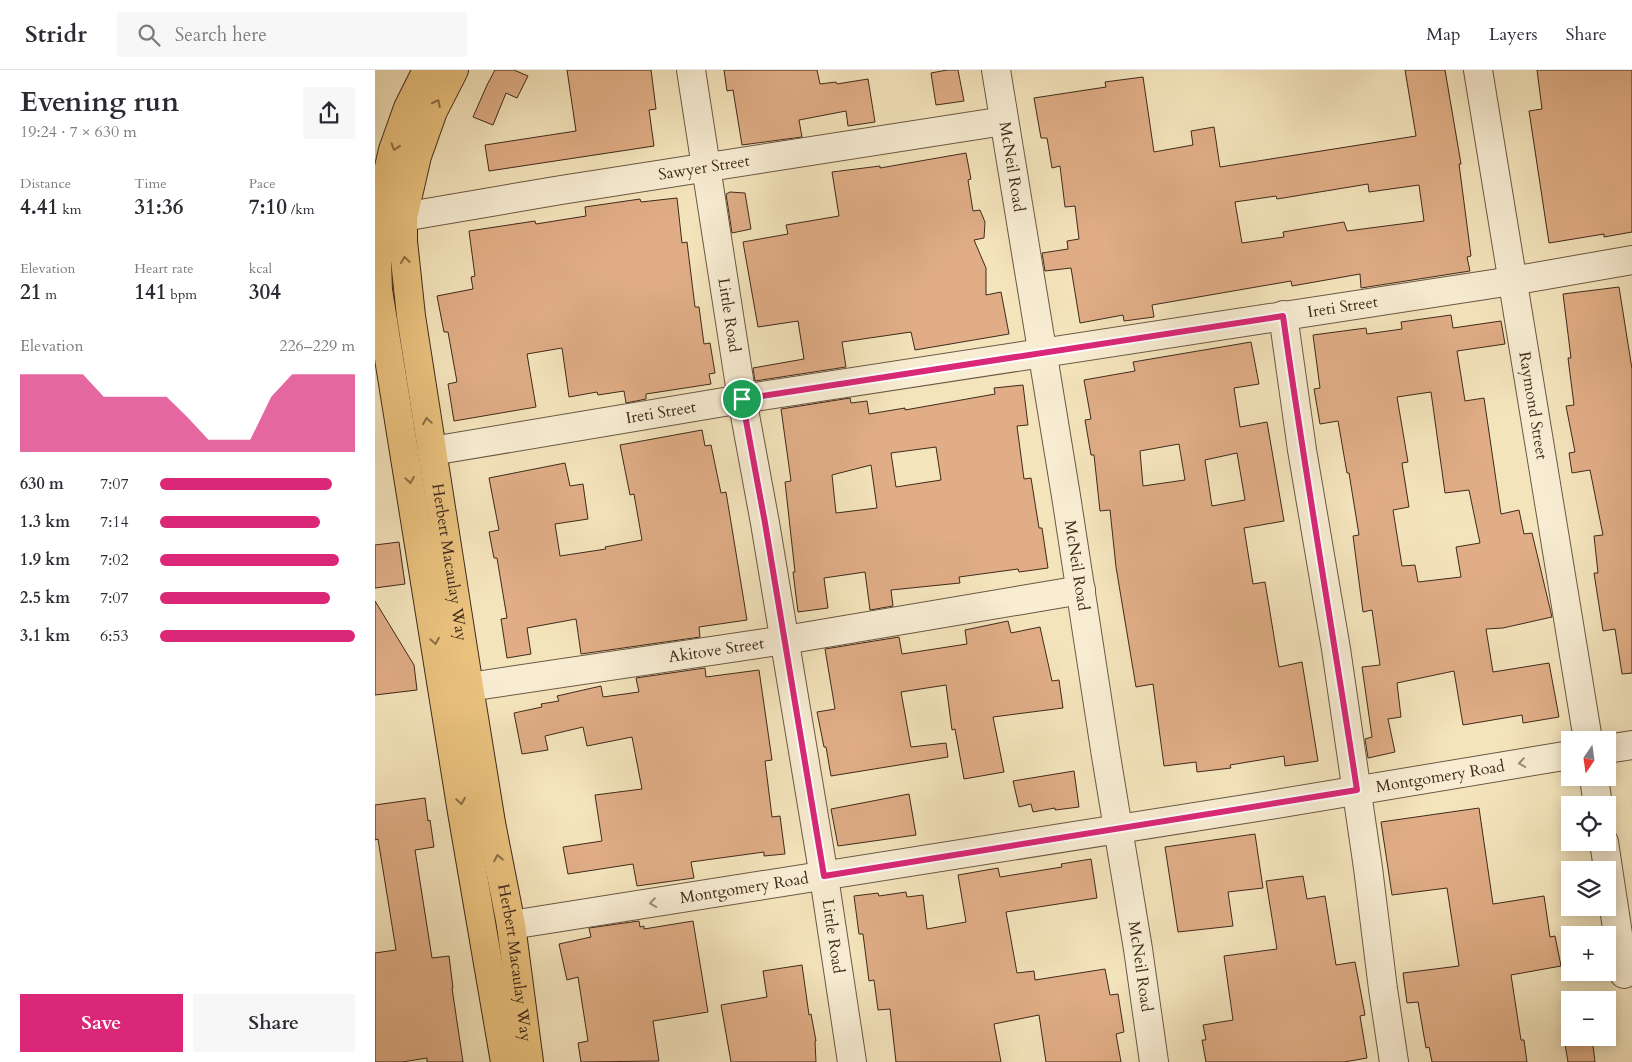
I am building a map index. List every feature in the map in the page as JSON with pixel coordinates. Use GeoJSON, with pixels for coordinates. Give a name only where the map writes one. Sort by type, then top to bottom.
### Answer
{"type":"FeatureCollection","features":[{"type":"Feature","properties":{"kind":"highway","name":"Herbert Macaulay Way"},"geometry":{"type":"LineString","coordinates":[[427,70],[407,108],[393,150],[380,206],[386,218],[403,241],[411,316],[491,823],[511,925],[529,1062]]}},
{"type":"Feature","properties":{"kind":"highway","name":"Herbert Macaulay Way"},"geometry":{"type":"LineString","coordinates":[[454,70],[433,111],[417,156],[386,218],[377,262],[377,289],[462,812],[505,1062]]}},
{"type":"Feature","properties":{"kind":"street","name":"Little Road"},"geometry":{"type":"LineString","coordinates":[[691,70],[742,399],[785,640],[824,876],[852,1062]]}},
{"type":"Feature","properties":{"kind":"street","name":"McNeil Road"},"geometry":{"type":"LineString","coordinates":[[996,70],[1081,590],[1154,1062]]}},
{"type":"Feature","properties":{"kind":"street","name":"Raymond Street"},"geometry":{"type":"LineString","coordinates":[[1478,70],[1587,731]]}},
{"type":"Feature","properties":{"kind":"street","name":"Sawyer Street"},"geometry":{"type":"LineString","coordinates":[[386,218],[1004,121]]}},
{"type":"Feature","properties":{"kind":"street","name":"Ireti Street"},"geometry":{"type":"LineString","coordinates":[[432,452],[742,399],[1512,281],[1632,260]]}},
{"type":"Feature","properties":{"kind":"street"},"geometry":{"type":"LineString","coordinates":[[1283,316],[1302,450],[1336,649],[1357,790],[1394,1062]]}},
{"type":"Feature","properties":{"kind":"street","name":"Akitove Street"},"geometry":{"type":"LineString","coordinates":[[469,687],[785,640],[1081,590]]}},
{"type":"Feature","properties":{"kind":"street"},"geometry":{"type":"LineString","coordinates":[[1616,748],[1632,745]]}},
{"type":"Feature","properties":{"kind":"street","name":"Montgomery Road"},"geometry":{"type":"LineString","coordinates":[[511,925],[1561,756]]}},
{"type":"Feature","properties":{"kind":"street"},"geometry":{"type":"LineString","coordinates":[[1605,851],[1624,974]]}},
{"type":"Feature","properties":{"kind":"building"},"geometry":{"type":"Polygon","coordinates":[[[495,70],[514,70],[528,76],[517,98],[506,93],[493,125],[473,117],[495,70]]]}},
{"type":"Feature","properties":{"kind":"building"},"geometry":{"type":"Polygon","coordinates":[[[567,70],[651,70],[656,109],[649,110],[654,146],[489,171],[485,145],[576,131],[567,70]]]}},
{"type":"Feature","properties":{"kind":"building"},"geometry":{"type":"Polygon","coordinates":[[[724,70],[817,70],[820,84],[836,82],[837,84],[868,79],[875,122],[848,126],[846,111],[799,120],[802,137],[742,145],[733,90],[727,91],[724,70]]]}},
{"type":"Feature","properties":{"kind":"building"},"geometry":{"type":"Polygon","coordinates":[[[958,70],[964,101],[936,105],[931,73],[958,70]]]}},
{"type":"Feature","properties":{"kind":"building"},"geometry":{"type":"Polygon","coordinates":[[[1405,70],[1445,70],[1461,164],[1459,164],[1471,256],[1467,257],[1470,271],[1361,288],[1360,274],[1292,286],[1291,281],[1152,305],[1154,317],[1124,321],[1123,315],[1080,323],[1071,268],[1045,271],[1042,253],[1068,249],[1067,241],[1079,239],[1075,206],[1065,207],[1060,166],[1052,168],[1047,138],[1041,138],[1034,98],[1106,87],[1105,82],[1143,77],[1154,152],[1193,145],[1191,131],[1214,127],[1220,167],[1416,136],[1405,70]],[[1368,184],[1277,199],[1276,196],[1235,202],[1242,243],[1284,237],[1283,232],[1344,222],[1347,231],[1424,221],[1419,185],[1369,192],[1368,184]]]}},
{"type":"Feature","properties":{"kind":"building"},"geometry":{"type":"Polygon","coordinates":[[[1537,70],[1632,70],[1632,232],[1604,237],[1604,234],[1549,243],[1529,111],[1542,109],[1537,70]]]}},
{"type":"Feature","properties":{"kind":"building"},"geometry":{"type":"Polygon","coordinates":[[[966,153],[971,179],[968,180],[973,211],[980,210],[985,222],[984,238],[974,240],[986,268],[986,295],[1001,292],[1009,334],[915,350],[911,332],[842,342],[846,367],[755,381],[753,368],[804,359],[798,321],[758,327],[743,242],[788,234],[786,225],[839,216],[832,172],[880,166],[880,168],[966,153]]]}},
{"type":"Feature","properties":{"kind":"building"},"geometry":{"type":"Polygon","coordinates":[[[730,192],[745,193],[751,229],[732,233],[726,194],[730,192]]]}},
{"type":"Feature","properties":{"kind":"building"},"geometry":{"type":"Polygon","coordinates":[[[677,198],[682,243],[687,242],[695,307],[699,307],[704,344],[710,343],[715,373],[709,374],[711,384],[646,394],[646,399],[626,403],[624,391],[598,395],[597,392],[569,397],[562,348],[527,354],[536,407],[454,421],[448,384],[457,382],[448,332],[444,332],[437,296],[473,289],[471,277],[475,276],[469,231],[535,221],[536,224],[586,216],[585,207],[640,199],[641,202],[677,198]]]}},
{"type":"Feature","properties":{"kind":"building"},"geometry":{"type":"Polygon","coordinates":[[[1619,287],[1632,369],[1632,673],[1622,674],[1615,629],[1603,631],[1594,573],[1598,573],[1594,536],[1603,535],[1590,470],[1572,473],[1569,453],[1575,452],[1566,406],[1574,405],[1568,358],[1571,358],[1563,294],[1619,287]]]}},
{"type":"Feature","properties":{"kind":"building"},"geometry":{"type":"Polygon","coordinates":[[[1451,315],[1453,328],[1501,321],[1505,344],[1457,351],[1465,401],[1484,398],[1501,514],[1519,510],[1524,534],[1532,533],[1552,617],[1503,628],[1486,629],[1493,672],[1549,663],[1559,717],[1523,723],[1522,715],[1463,725],[1454,671],[1397,683],[1401,717],[1388,719],[1395,752],[1368,758],[1365,739],[1372,737],[1362,667],[1380,665],[1372,610],[1363,612],[1353,536],[1359,535],[1338,421],[1320,424],[1314,389],[1320,388],[1313,335],[1366,328],[1367,334],[1402,329],[1401,322],[1451,315]],[[1431,392],[1397,397],[1408,462],[1402,463],[1409,507],[1393,510],[1402,566],[1415,565],[1418,582],[1461,577],[1456,547],[1480,543],[1469,490],[1445,493],[1431,392]]]}},
{"type":"Feature","properties":{"kind":"building"},"geometry":{"type":"Polygon","coordinates":[[[1251,342],[1259,384],[1234,388],[1240,427],[1267,422],[1284,521],[1244,528],[1253,584],[1265,582],[1279,667],[1302,662],[1318,761],[1285,766],[1284,756],[1230,765],[1231,768],[1197,772],[1196,762],[1164,766],[1153,684],[1136,687],[1116,567],[1110,510],[1100,511],[1094,455],[1091,455],[1085,420],[1091,419],[1084,380],[1135,371],[1133,362],[1251,342]],[[1179,444],[1140,451],[1143,486],[1185,480],[1179,444]],[[1237,453],[1205,460],[1212,506],[1245,500],[1237,453]]]}},
{"type":"Feature","properties":{"kind":"building"},"geometry":{"type":"Polygon","coordinates":[[[1023,385],[1028,425],[1017,426],[1024,479],[1031,478],[1039,528],[1042,528],[1048,568],[1019,572],[1018,569],[959,577],[960,583],[891,590],[893,606],[870,610],[865,572],[824,578],[828,608],[798,612],[785,482],[791,481],[781,409],[850,398],[851,403],[867,401],[869,414],[905,408],[905,410],[995,394],[994,388],[1023,385]],[[936,447],[891,453],[896,487],[941,480],[936,447]],[[871,465],[832,475],[836,513],[877,508],[871,465]]]}},
{"type":"Feature","properties":{"kind":"building"},"geometry":{"type":"Polygon","coordinates":[[[702,430],[705,446],[711,445],[721,493],[726,492],[747,620],[699,627],[700,637],[581,654],[576,619],[527,628],[531,654],[507,658],[501,619],[507,618],[497,558],[494,558],[489,532],[499,530],[489,478],[565,463],[570,486],[583,484],[588,519],[555,524],[560,556],[606,549],[605,547],[642,540],[634,494],[630,495],[620,445],[702,430]]]}},
{"type":"Feature","properties":{"kind":"building"},"geometry":{"type":"Polygon","coordinates":[[[399,542],[405,584],[375,588],[375,545],[399,542]]]}},
{"type":"Feature","properties":{"kind":"building"},"geometry":{"type":"Polygon","coordinates":[[[375,601],[414,665],[417,690],[375,695],[375,601]]]}},
{"type":"Feature","properties":{"kind":"building"},"geometry":{"type":"Polygon","coordinates":[[[1008,621],[1011,633],[1040,627],[1052,681],[1059,680],[1063,708],[993,717],[1004,772],[964,779],[955,729],[952,730],[946,685],[901,692],[911,747],[946,743],[948,757],[831,776],[817,712],[835,709],[825,649],[899,637],[902,654],[967,644],[965,630],[1008,621]]]}},
{"type":"Feature","properties":{"kind":"building"},"geometry":{"type":"Polygon","coordinates":[[[705,668],[706,677],[759,670],[772,760],[765,761],[772,817],[780,816],[785,854],[764,856],[764,852],[691,862],[694,878],[637,886],[633,864],[568,874],[563,847],[602,841],[595,795],[642,789],[632,737],[587,746],[583,727],[545,736],[548,750],[522,754],[514,713],[542,707],[541,704],[559,701],[557,696],[601,686],[603,697],[639,692],[636,678],[705,668]]]}},
{"type":"Feature","properties":{"kind":"building"},"geometry":{"type":"Polygon","coordinates":[[[1074,771],[1079,807],[1055,810],[1055,808],[1033,812],[1031,804],[1019,807],[1013,781],[1074,771]]]}},
{"type":"Feature","properties":{"kind":"building"},"geometry":{"type":"Polygon","coordinates":[[[909,794],[916,835],[838,846],[831,809],[909,794]]]}},
{"type":"Feature","properties":{"kind":"building"},"geometry":{"type":"Polygon","coordinates":[[[425,798],[434,847],[415,850],[432,958],[449,956],[463,1062],[427,1062],[427,1058],[402,1062],[375,1062],[375,953],[396,950],[378,839],[375,840],[375,805],[425,798]]]}},
{"type":"Feature","properties":{"kind":"building"},"geometry":{"type":"Polygon","coordinates":[[[1479,808],[1493,904],[1544,896],[1550,937],[1555,936],[1561,966],[1511,975],[1521,1040],[1524,1040],[1527,1062],[1432,1062],[1429,1047],[1426,1048],[1418,1002],[1407,1003],[1403,973],[1459,966],[1447,888],[1392,895],[1381,822],[1479,808]]]}},
{"type":"Feature","properties":{"kind":"building"},"geometry":{"type":"Polygon","coordinates":[[[1255,834],[1263,888],[1228,892],[1233,926],[1178,932],[1165,847],[1255,834]]]}},
{"type":"Feature","properties":{"kind":"building"},"geometry":{"type":"Polygon","coordinates":[[[1091,859],[1097,898],[1006,912],[1017,973],[1034,971],[1035,980],[1105,969],[1110,995],[1118,994],[1124,1032],[1116,1034],[1121,1062],[1046,1062],[1039,1015],[994,1024],[1001,1062],[896,1062],[890,1009],[878,1010],[874,980],[869,981],[863,934],[859,934],[854,896],[878,893],[879,896],[906,892],[907,897],[923,895],[927,929],[966,922],[958,875],[998,868],[1000,877],[1062,867],[1061,864],[1091,859]]]}},
{"type":"Feature","properties":{"kind":"building"},"geometry":{"type":"Polygon","coordinates":[[[1303,876],[1307,899],[1325,896],[1336,965],[1355,962],[1365,1015],[1360,1016],[1367,1058],[1344,1062],[1206,1062],[1202,1040],[1206,1040],[1203,1025],[1233,1020],[1224,956],[1277,949],[1266,881],[1303,876]]]}},
{"type":"Feature","properties":{"kind":"building"},"geometry":{"type":"Polygon","coordinates":[[[639,921],[640,927],[644,926],[644,929],[693,921],[708,1012],[653,1021],[659,1061],[581,1062],[578,1043],[588,1041],[578,977],[567,980],[559,944],[591,937],[589,928],[639,921]]]}},
{"type":"Feature","properties":{"kind":"building"},"geometry":{"type":"Polygon","coordinates":[[[802,965],[809,1015],[811,1014],[816,1041],[816,1062],[731,1062],[721,1005],[767,997],[763,971],[802,965]]]}},
{"type":"Feature","properties":{"kind":"building"},"geometry":{"type":"Polygon","coordinates":[[[1565,1046],[1593,1046],[1595,1062],[1568,1062],[1565,1046]]]}},
{"type":"Feature","properties":{"kind":"route"},"geometry":{"type":"LineString","coordinates":[[1283,316],[1302,450],[1336,649],[1357,790],[824,876],[765,523],[742,399],[1283,316]]}}]}
